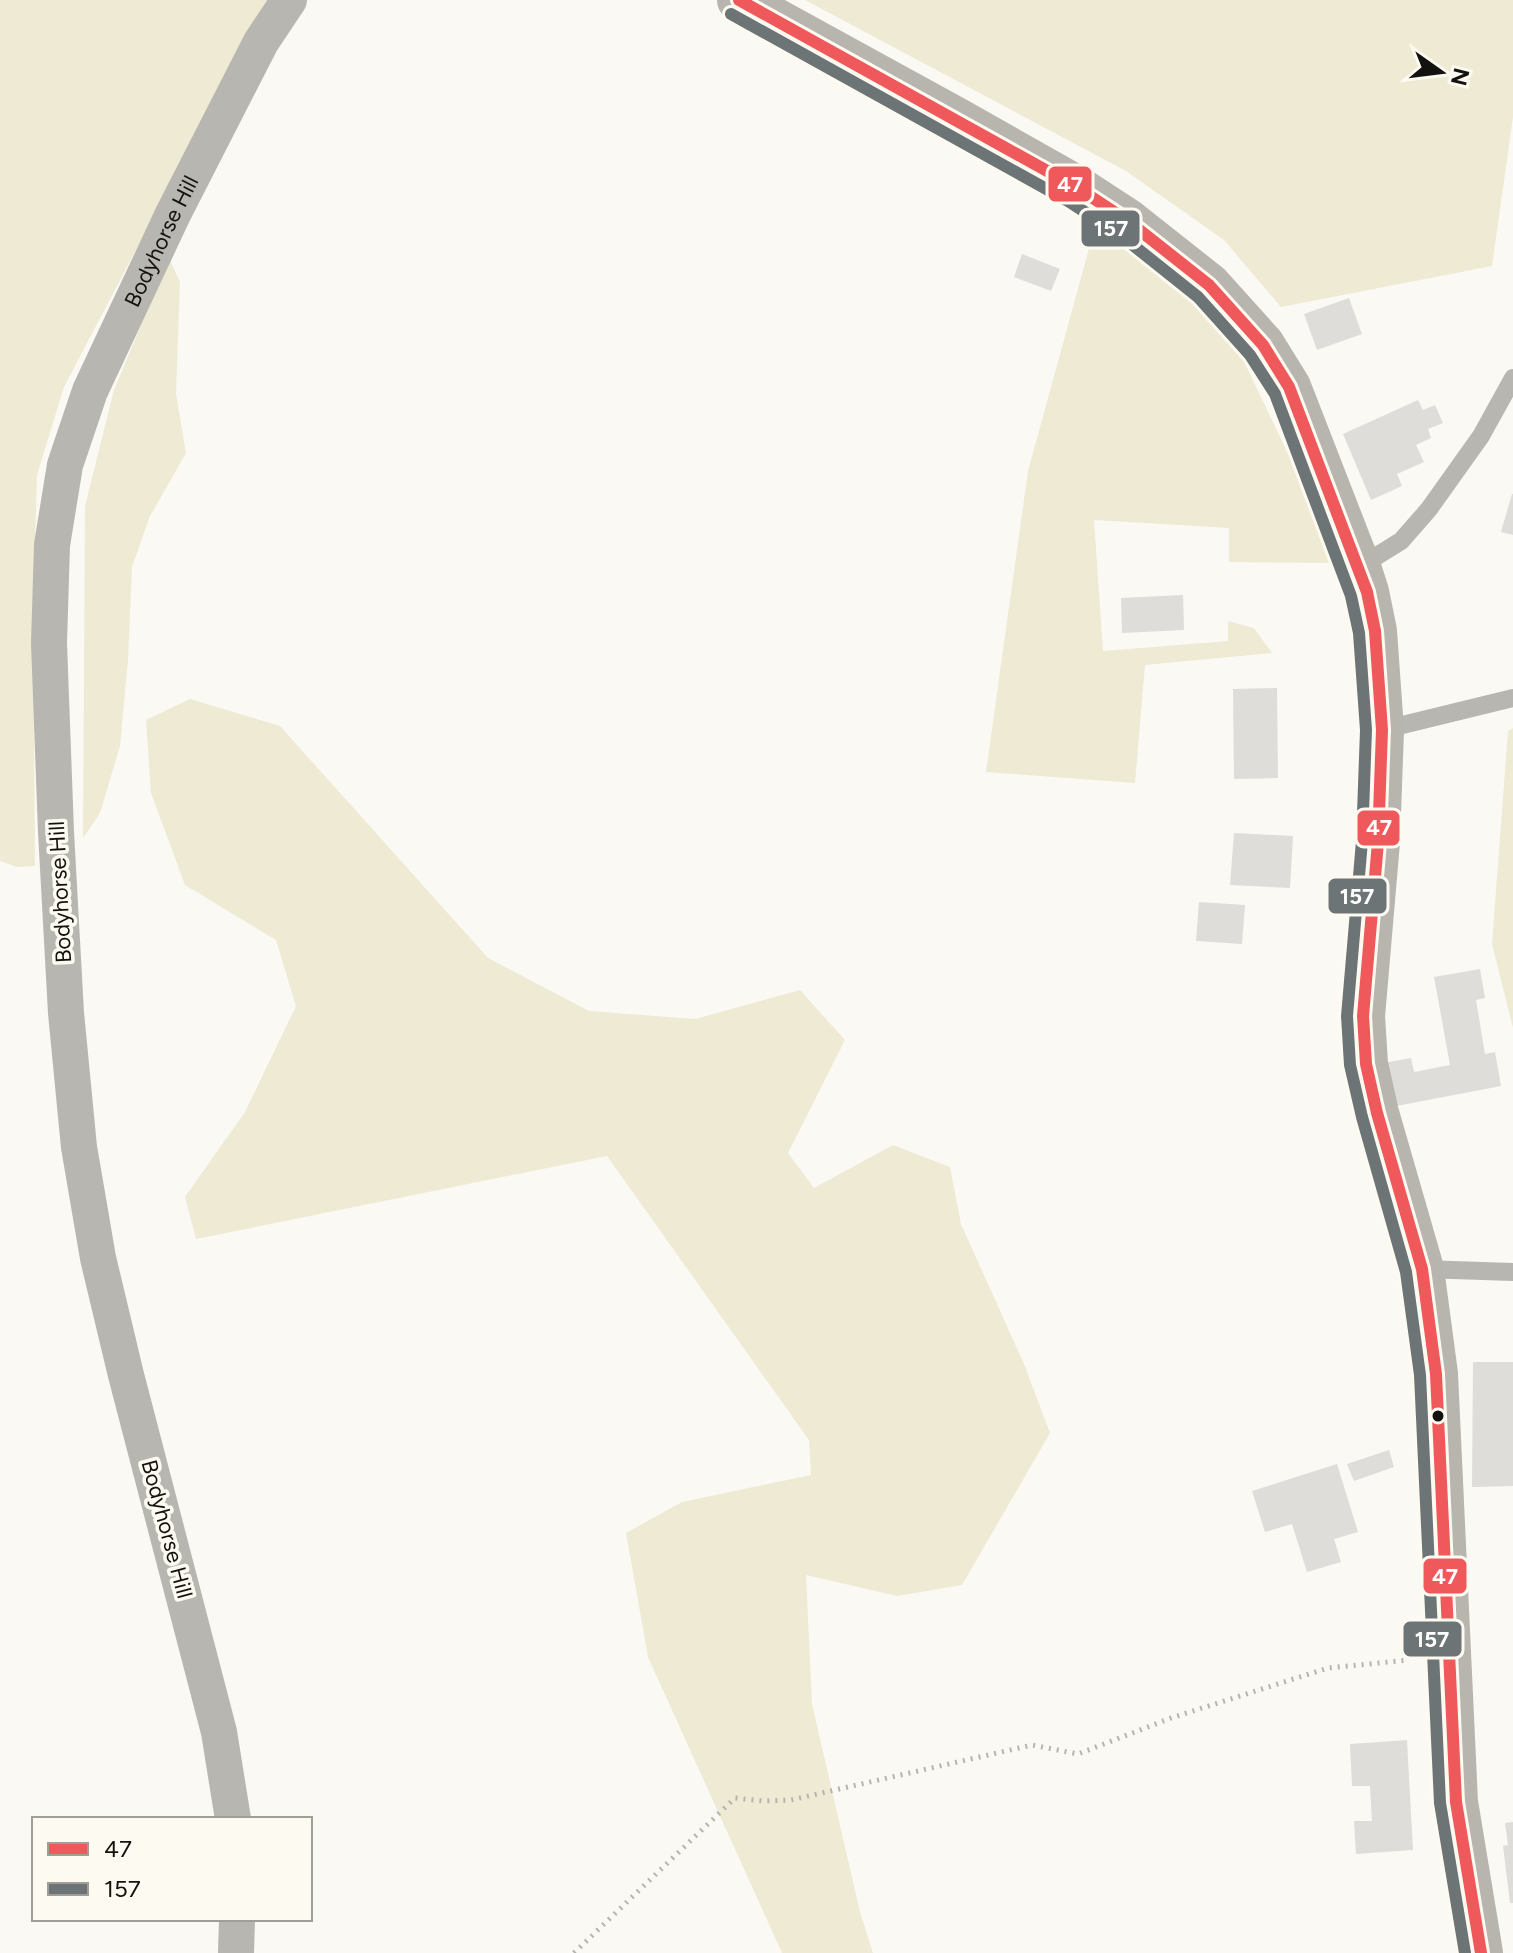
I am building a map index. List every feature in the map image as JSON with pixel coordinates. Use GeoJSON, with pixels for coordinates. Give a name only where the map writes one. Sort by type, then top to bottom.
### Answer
{"type":"FeatureCollection","features":[{"type":"Feature","properties":{"kind":"street","name":"Bodyhorse Hill"},"geometry":{"type":"LineString","coordinates":[[233,1817],[219,1732],[98,1258],[79,1147],[66,1013],[56,832],[49,643],[52,545],[65,465],[90,391],[173,214],[261,42],[289,0]]}},
{"type":"Feature","properties":{"kind":"street"},"geometry":{"type":"LineString","coordinates":[[739,0],[1076,187],[1128,221],[1209,285],[1263,345],[1289,387],[1359,567],[1375,631],[1382,730],[1378,842],[1363,1016],[1366,1064],[1422,1269],[1436,1374],[1456,1802],[1481,1953]]}},
{"type":"Feature","properties":{"kind":"street"},"geometry":{"type":"LineString","coordinates":[[236,1953],[237,1921]]}},
{"type":"Feature","properties":{"kind":"lane"},"geometry":{"type":"LineString","coordinates":[[1359,567],[1401,541],[1429,509],[1481,436],[1513,378]]}},
{"type":"Feature","properties":{"kind":"lane"},"geometry":{"type":"LineString","coordinates":[[1382,730],[1513,698]]}},
{"type":"Feature","properties":{"kind":"lane"},"geometry":{"type":"LineString","coordinates":[[1422,1269],[1513,1272]]}},
{"type":"Feature","properties":{"kind":"path"},"geometry":{"type":"LineString","coordinates":[[574,1953],[735,1798],[791,1800],[1032,1745],[1078,1754],[1171,1718],[1328,1668],[1450,1656]]}},
{"type":"Feature","properties":{"kind":"shaded area"},"geometry":{"type":"Polygon","coordinates":[[[0,0],[277,0],[223,84],[64,387],[37,475],[33,614],[35,866],[17,867],[0,861],[0,0]]]}},
{"type":"Feature","properties":{"kind":"shaded area"},"geometry":{"type":"Polygon","coordinates":[[[805,0],[1513,0],[1513,117],[1492,266],[1281,307],[1224,240],[1126,171],[805,0]]]}},
{"type":"Feature","properties":{"kind":"shaded area"},"geometry":{"type":"Polygon","coordinates":[[[1099,212],[1229,330],[1301,481],[1331,563],[1229,562],[1229,528],[1094,520],[1103,651],[1228,641],[1228,621],[1254,628],[1272,653],[1145,665],[1135,783],[986,772],[1028,471],[1099,212]]]}},
{"type":"Feature","properties":{"kind":"shaded area"},"geometry":{"type":"Polygon","coordinates":[[[169,258],[180,282],[176,394],[186,453],[150,516],[132,567],[120,746],[100,813],[83,838],[85,506],[114,390],[169,258]]]}},
{"type":"Feature","properties":{"kind":"shaded area"},"geometry":{"type":"Polygon","coordinates":[[[190,699],[280,726],[488,958],[589,1011],[695,1019],[800,990],[845,1040],[788,1153],[814,1188],[893,1145],[950,1167],[961,1224],[1024,1364],[1050,1433],[962,1585],[897,1596],[806,1575],[812,1704],[860,1912],[873,1953],[782,1953],[648,1657],[626,1533],[682,1502],[811,1475],[809,1440],[607,1156],[196,1239],[185,1197],[245,1112],[296,1006],[276,940],[185,885],[151,793],[146,720],[190,699]]]}},
{"type":"Feature","properties":{"kind":"shaded area"},"geometry":{"type":"Polygon","coordinates":[[[1513,728],[1513,1028],[1492,944],[1508,731],[1513,728]]]}},
{"type":"Feature","properties":{"kind":"building"},"geometry":{"type":"Polygon","coordinates":[[[1022,254],[1060,269],[1051,291],[1014,277],[1022,254]]]}},
{"type":"Feature","properties":{"kind":"building"},"geometry":{"type":"Polygon","coordinates":[[[1349,298],[1362,334],[1317,350],[1304,314],[1349,298]]]}},
{"type":"Feature","properties":{"kind":"building"},"geometry":{"type":"Polygon","coordinates":[[[1418,400],[1423,410],[1435,405],[1443,423],[1428,429],[1431,438],[1416,445],[1424,462],[1397,474],[1402,486],[1371,500],[1343,434],[1418,400]]]}},
{"type":"Feature","properties":{"kind":"building"},"geometry":{"type":"Polygon","coordinates":[[[1513,494],[1513,535],[1501,532],[1513,494]]]}},
{"type":"Feature","properties":{"kind":"building"},"geometry":{"type":"Polygon","coordinates":[[[1183,595],[1184,630],[1122,633],[1121,598],[1183,595]]]}},
{"type":"Feature","properties":{"kind":"building"},"geometry":{"type":"Polygon","coordinates":[[[1277,688],[1278,778],[1234,779],[1233,689],[1277,688]]]}},
{"type":"Feature","properties":{"kind":"building"},"geometry":{"type":"Polygon","coordinates":[[[1234,833],[1293,836],[1290,888],[1230,885],[1234,833]]]}},
{"type":"Feature","properties":{"kind":"building"},"geometry":{"type":"Polygon","coordinates":[[[1199,902],[1245,905],[1242,944],[1196,941],[1199,902]]]}},
{"type":"Feature","properties":{"kind":"building"},"geometry":{"type":"Polygon","coordinates":[[[1480,969],[1485,998],[1476,1000],[1485,1054],[1495,1052],[1501,1086],[1391,1107],[1383,1063],[1411,1058],[1414,1072],[1450,1065],[1434,977],[1480,969]]]}},
{"type":"Feature","properties":{"kind":"building"},"geometry":{"type":"Polygon","coordinates":[[[1473,1362],[1513,1362],[1513,1486],[1472,1487],[1473,1362]]]}},
{"type":"Feature","properties":{"kind":"building"},"geometry":{"type":"Polygon","coordinates":[[[1389,1450],[1394,1467],[1354,1481],[1347,1464],[1389,1450]]]}},
{"type":"Feature","properties":{"kind":"building"},"geometry":{"type":"Polygon","coordinates":[[[1337,1464],[1358,1532],[1334,1539],[1341,1562],[1307,1572],[1292,1524],[1265,1532],[1252,1491],[1337,1464]]]}},
{"type":"Feature","properties":{"kind":"building"},"geometry":{"type":"Polygon","coordinates":[[[1407,1740],[1413,1850],[1356,1854],[1354,1821],[1372,1821],[1370,1786],[1352,1786],[1350,1744],[1407,1740]]]}},
{"type":"Feature","properties":{"kind":"building"},"geometry":{"type":"Polygon","coordinates":[[[1513,1822],[1513,1903],[1510,1903],[1503,1846],[1508,1845],[1505,1823],[1513,1822]]]}},
{"type":"Feature","properties":{"kind":"transit line","name":"47"},"geometry":{"type":"LineString","coordinates":[[739,0],[1076,187],[1128,221],[1209,285],[1263,345],[1289,387],[1367,592],[1375,631],[1382,730],[1378,842],[1363,1016],[1366,1064],[1422,1269],[1436,1374],[1456,1802],[1481,1953]]}},
{"type":"Feature","properties":{"kind":"transit line","name":"157"},"geometry":{"type":"LineString","coordinates":[[731,14],[1068,201],[1119,234],[1198,297],[1250,355],[1275,394],[1351,596],[1359,633],[1366,730],[1362,841],[1347,1016],[1350,1065],[1406,1272],[1420,1375],[1440,1803],[1465,1953]]}}]}
